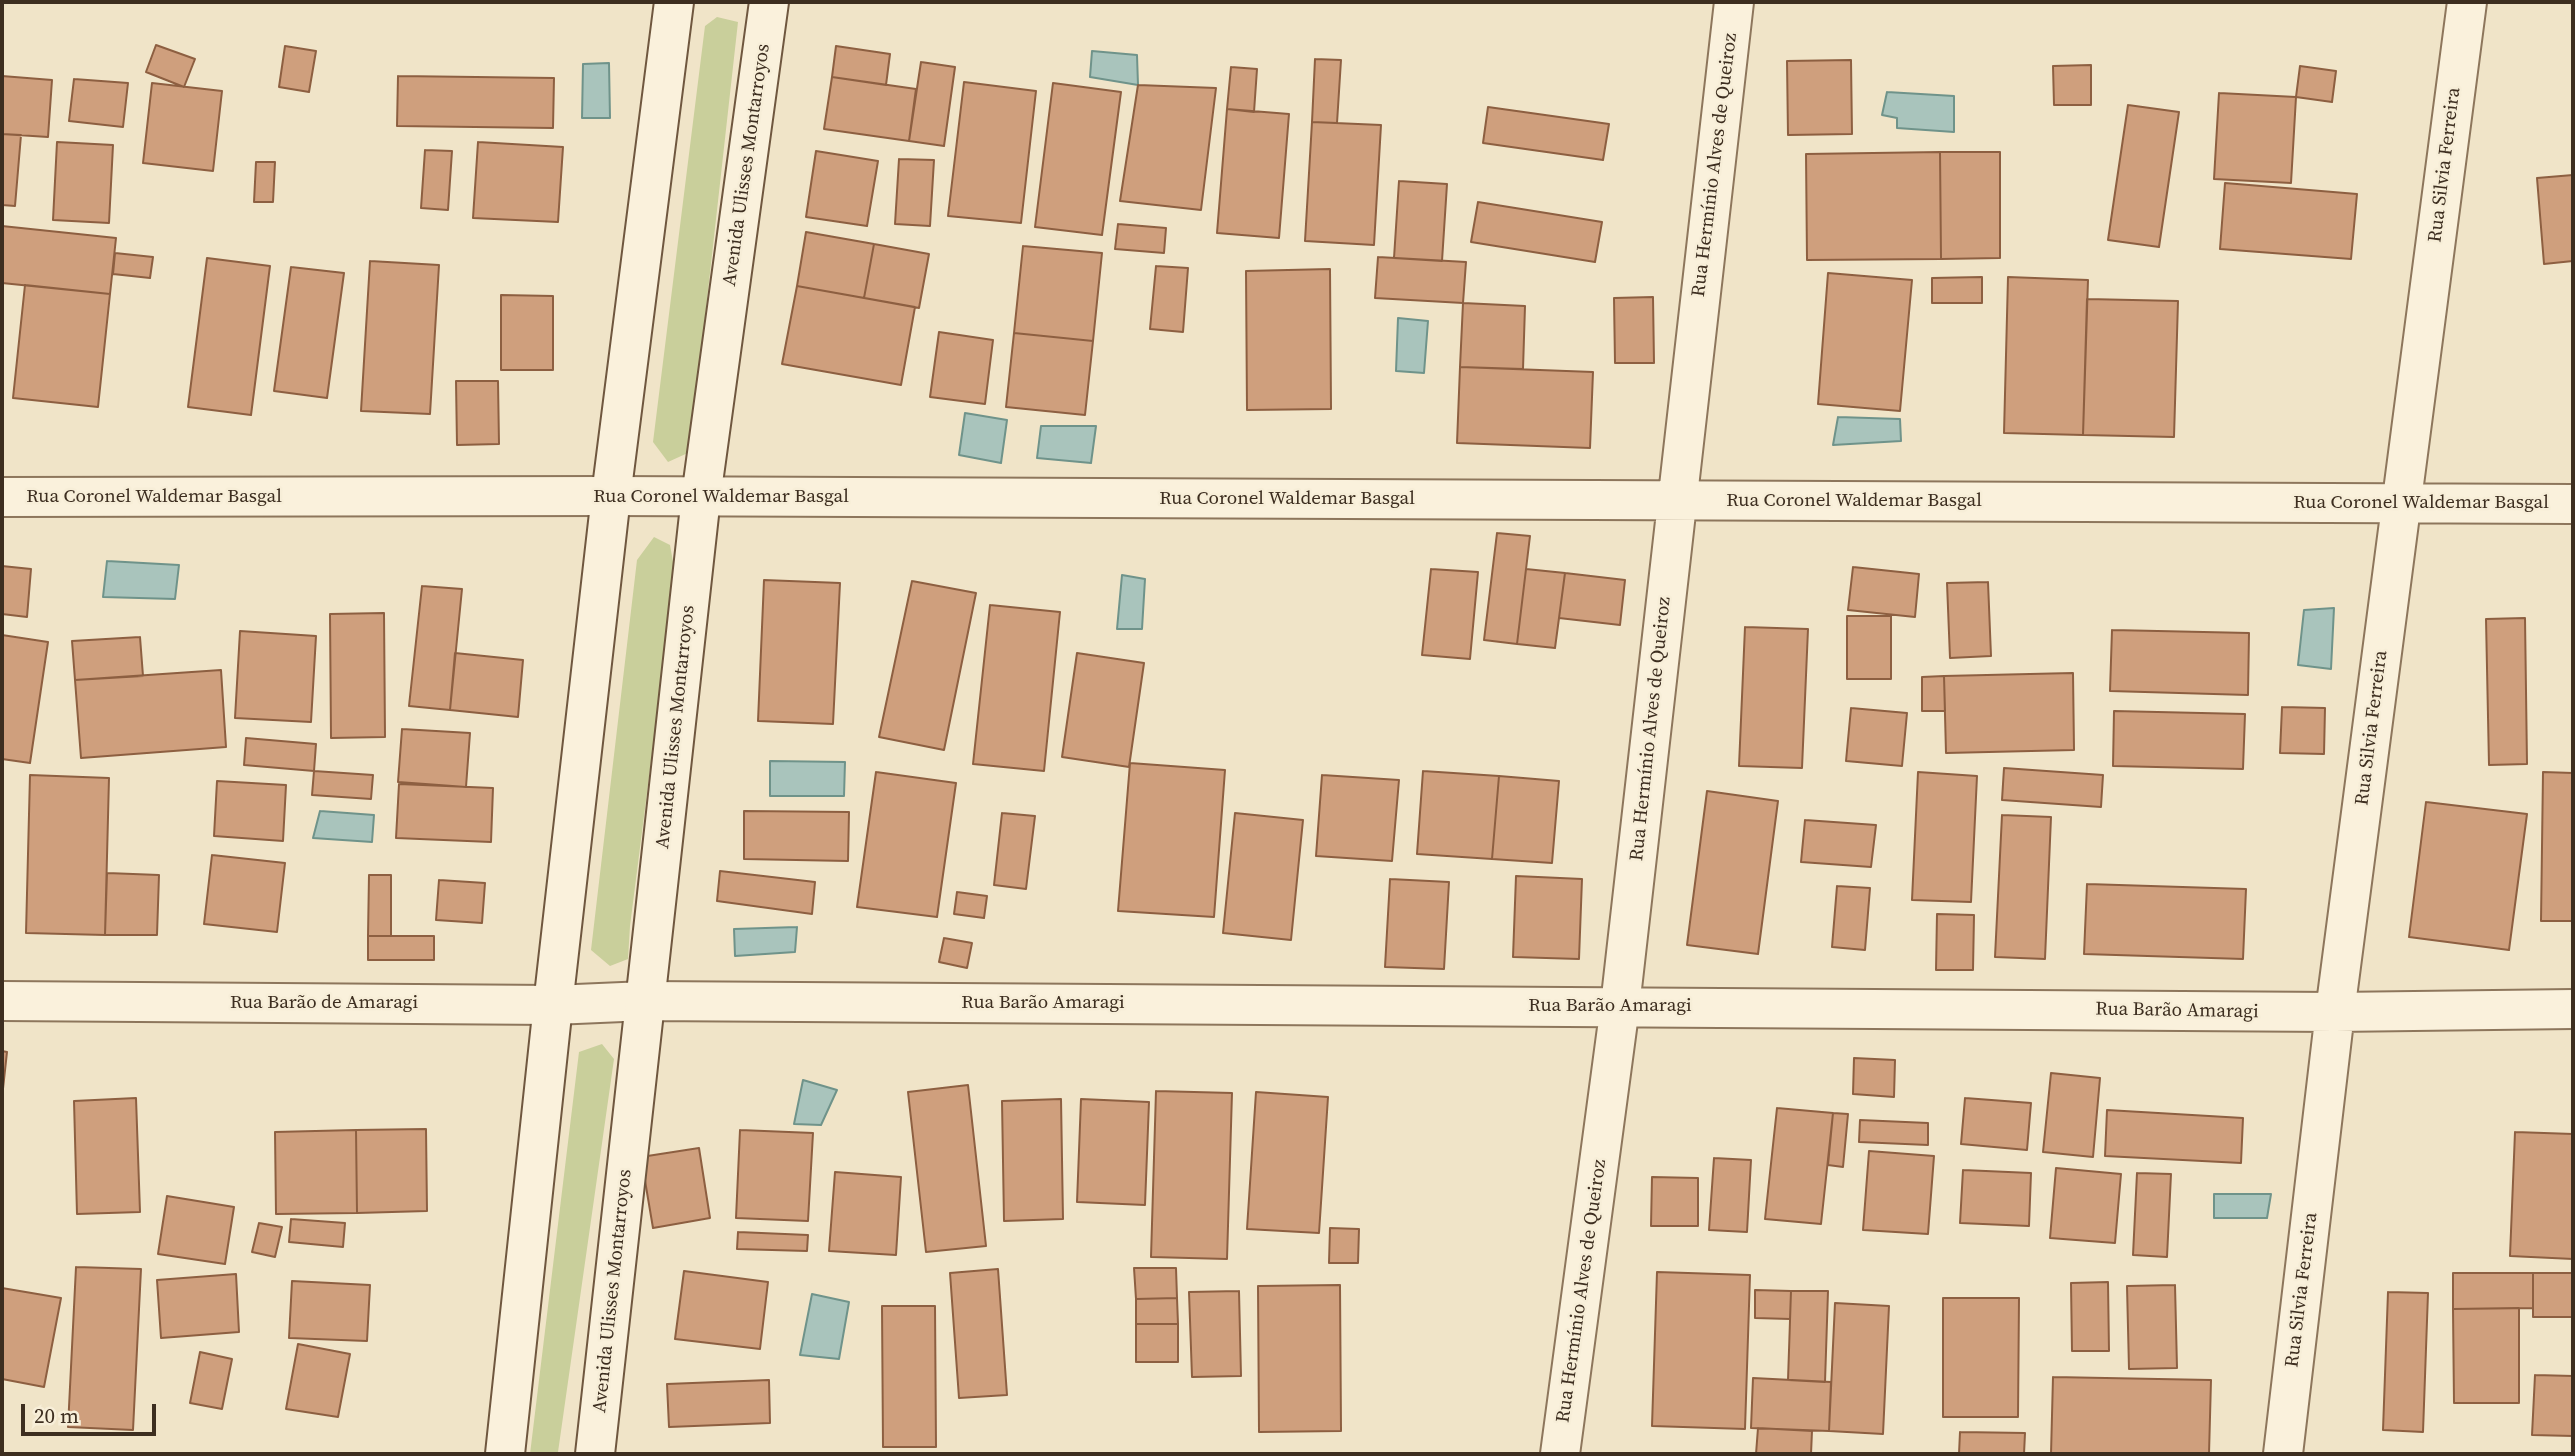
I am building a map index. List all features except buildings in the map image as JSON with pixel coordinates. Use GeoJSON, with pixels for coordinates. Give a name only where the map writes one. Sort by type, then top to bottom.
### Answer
{"type":"FeatureCollection","features":[{"type":"Feature","properties":{"kind":"street"},"geometry":{"type":"LineString","coordinates":[[505,1454],[611,496],[674,2]]}},
{"type":"Feature","properties":{"kind":"street","name":"Avenida Ulisses Montarroyos"},"geometry":{"type":"LineString","coordinates":[[595,1454],[701,497],[769,2]]}},
{"type":"Feature","properties":{"kind":"street","name":"Rua Hermínio Alves de Queiroz"},"geometry":{"type":"LineString","coordinates":[[1560,1454],[1620,1006],[1734,2]]}},
{"type":"Feature","properties":{"kind":"street","name":"Rua Silvia Ferreira"},"geometry":{"type":"LineString","coordinates":[[2283,1454],[2335,1012],[2467,2]]}},
{"type":"Feature","properties":{"kind":"street","name":"Rua Coronel Waldemar Basgal"},"geometry":{"type":"LineString","coordinates":[[2,497],[611,496],[2573,504]]}},
{"type":"Feature","properties":{"kind":"street","name":"Rua Barão de Amaragi"},"geometry":{"type":"LineString","coordinates":[[2,1001],[553,1004],[646,1001]]}},
{"type":"Feature","properties":{"kind":"street","name":"Rua Barão Amaragi"},"geometry":{"type":"LineString","coordinates":[[646,1001],[2335,1012],[2573,1009]]}},
{"type":"Feature","properties":{"kind":"green space"},"geometry":{"type":"Polygon","coordinates":[[[717,17],[738,22],[690,452],[668,462],[653,442],[705,26],[717,17]]]}},
{"type":"Feature","properties":{"kind":"green space"},"geometry":{"type":"Polygon","coordinates":[[[654,537],[670,545],[675,573],[628,959],[610,966],[591,950],[637,560],[654,537]]]}},
{"type":"Feature","properties":{"kind":"green space"},"geometry":{"type":"Polygon","coordinates":[[[602,1044],[614,1059],[558,1452],[530,1454],[579,1052],[602,1044]]]}},
{"type":"Feature","properties":{"kind":"water"},"geometry":{"type":"Polygon","coordinates":[[[1092,51],[1137,55],[1138,85],[1090,77],[1092,51]]]}},
{"type":"Feature","properties":{"kind":"water"},"geometry":{"type":"Polygon","coordinates":[[[609,63],[610,118],[582,118],[583,64],[609,63]]]}},
{"type":"Feature","properties":{"kind":"water"},"geometry":{"type":"Polygon","coordinates":[[[1887,92],[1954,96],[1954,132],[1897,128],[1897,118],[1882,115],[1887,92]]]}},
{"type":"Feature","properties":{"kind":"water"},"geometry":{"type":"Polygon","coordinates":[[[1398,318],[1428,321],[1424,373],[1396,371],[1398,318]]]}},
{"type":"Feature","properties":{"kind":"water"},"geometry":{"type":"Polygon","coordinates":[[[965,413],[1007,420],[1001,463],[959,455],[965,413]]]}},
{"type":"Feature","properties":{"kind":"water"},"geometry":{"type":"Polygon","coordinates":[[[1838,417],[1900,419],[1901,441],[1833,445],[1838,417]]]}},
{"type":"Feature","properties":{"kind":"water"},"geometry":{"type":"Polygon","coordinates":[[[1041,426],[1096,426],[1091,463],[1037,458],[1041,426]]]}},
{"type":"Feature","properties":{"kind":"water"},"geometry":{"type":"Polygon","coordinates":[[[107,561],[179,565],[175,599],[103,597],[107,561]]]}},
{"type":"Feature","properties":{"kind":"water"},"geometry":{"type":"Polygon","coordinates":[[[1122,575],[1145,579],[1142,629],[1117,629],[1122,575]]]}},
{"type":"Feature","properties":{"kind":"water"},"geometry":{"type":"Polygon","coordinates":[[[2334,608],[2331,669],[2298,665],[2304,610],[2334,608]]]}},
{"type":"Feature","properties":{"kind":"water"},"geometry":{"type":"Polygon","coordinates":[[[770,761],[845,762],[844,796],[770,796],[770,761]]]}},
{"type":"Feature","properties":{"kind":"water"},"geometry":{"type":"Polygon","coordinates":[[[320,811],[374,815],[372,842],[313,838],[320,811]]]}},
{"type":"Feature","properties":{"kind":"water"},"geometry":{"type":"Polygon","coordinates":[[[797,927],[795,952],[735,956],[734,929],[797,927]]]}},
{"type":"Feature","properties":{"kind":"water"},"geometry":{"type":"Polygon","coordinates":[[[803,1080],[837,1090],[821,1125],[794,1124],[803,1080]]]}},
{"type":"Feature","properties":{"kind":"water"},"geometry":{"type":"Polygon","coordinates":[[[2214,1194],[2271,1194],[2267,1218],[2214,1218],[2214,1194]]]}},
{"type":"Feature","properties":{"kind":"water"},"geometry":{"type":"Polygon","coordinates":[[[812,1294],[849,1302],[839,1359],[800,1355],[812,1294]]]}}]}
